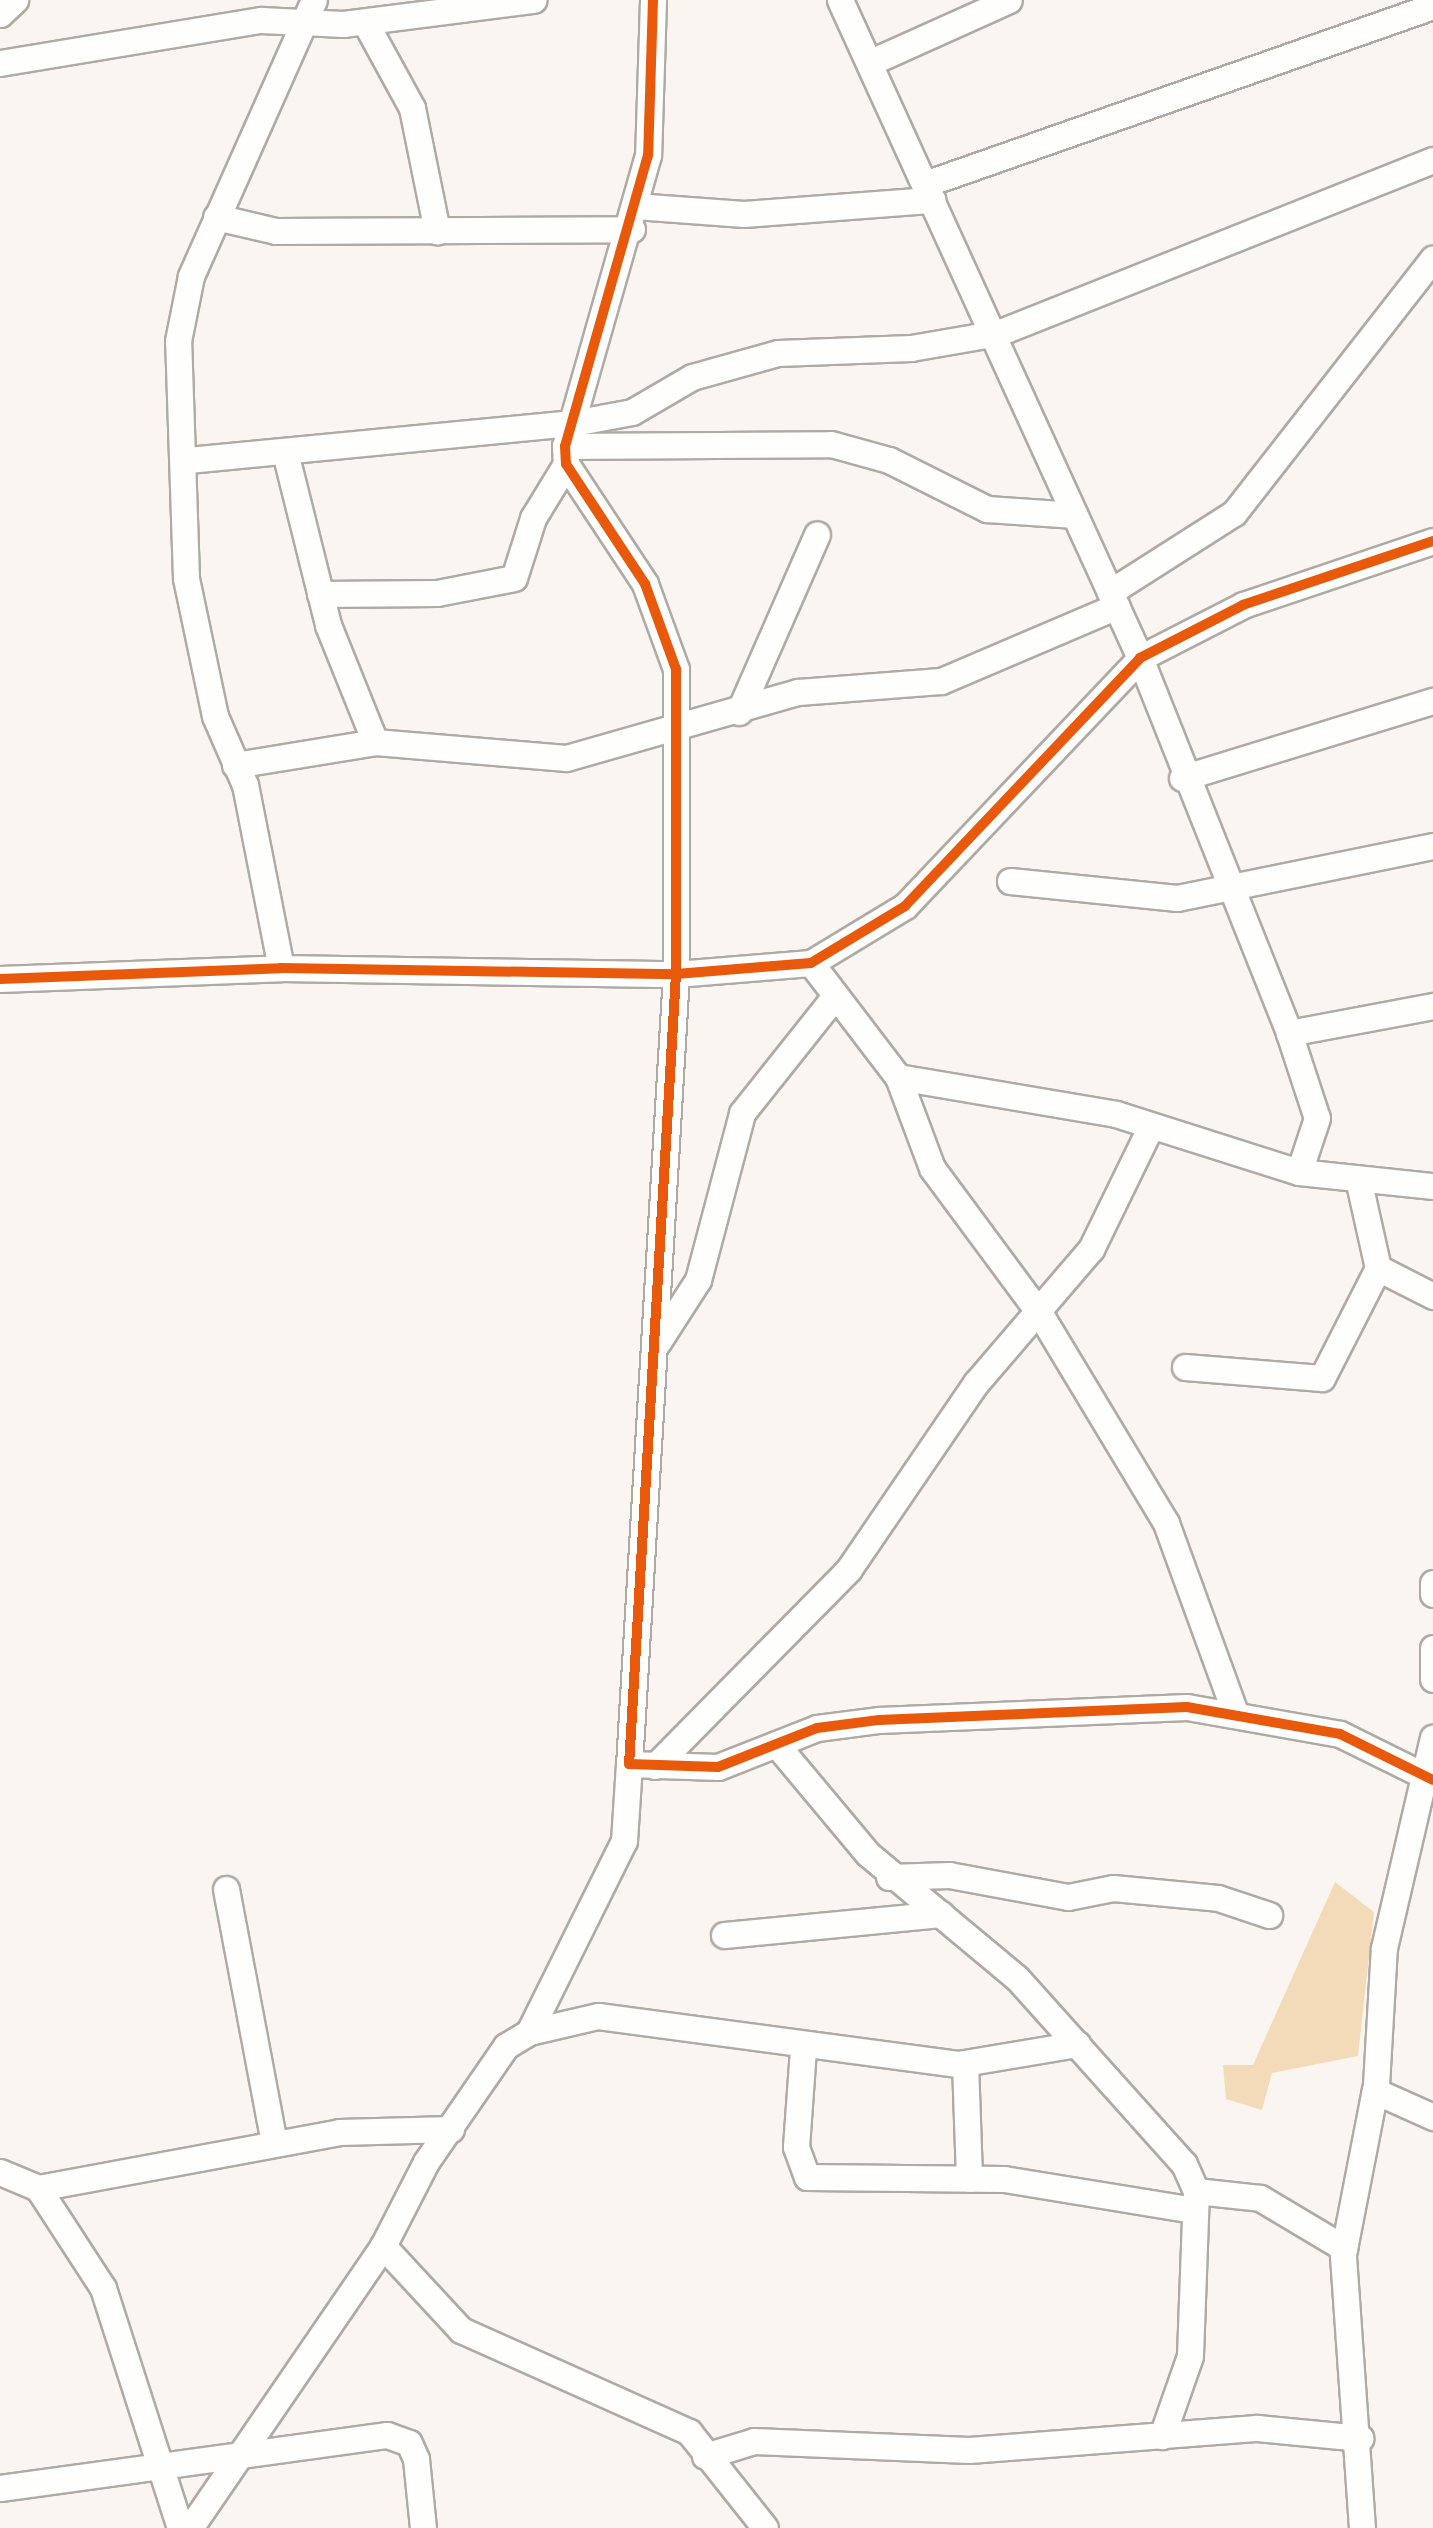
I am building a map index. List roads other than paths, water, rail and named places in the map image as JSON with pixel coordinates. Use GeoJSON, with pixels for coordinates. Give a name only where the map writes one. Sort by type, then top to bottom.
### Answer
{"type":"FeatureCollection","features":[{"type":"Feature","properties":{"kind":"street"},"geometry":{"type":"LineString","coordinates":[[0,14],[15,0]]}},
{"type":"Feature","properties":{"kind":"street"},"geometry":{"type":"LineString","coordinates":[[281,968],[235,765],[211,702],[186,578],[188,460],[178,341],[191,276],[299,24],[314,0]]}},
{"type":"Feature","properties":{"kind":"street"},"geometry":{"type":"LineString","coordinates":[[0,63],[245,22],[365,22],[533,0]]}},
{"type":"Feature","properties":{"kind":"street"},"geometry":{"type":"LineString","coordinates":[[320,594],[450,592],[514,578],[533,518],[568,444],[634,218],[648,155],[652,0]]}},
{"type":"Feature","properties":{"kind":"street"},"geometry":{"type":"LineString","coordinates":[[840,0],[998,333],[1140,658],[1182,778],[1289,1033],[1317,1118],[1299,1172]]}},
{"type":"Feature","properties":{"kind":"street"},"geometry":{"type":"LineString","coordinates":[[871,62],[1009,0]]}},
{"type":"Feature","properties":{"kind":"street"},"geometry":{"type":"LineString","coordinates":[[216,217],[276,231],[437,230],[744,214],[928,192],[1433,6]]}},
{"type":"Feature","properties":{"kind":"street"},"geometry":{"type":"LineString","coordinates":[[365,22],[412,108],[437,230]]}},
{"type":"Feature","properties":{"kind":"street"},"geometry":{"type":"LineString","coordinates":[[568,444],[692,378],[778,353],[911,348],[998,333],[1433,160]]}},
{"type":"Feature","properties":{"kind":"street"},"geometry":{"type":"LineString","coordinates":[[235,765],[375,742],[566,758],[677,732],[798,692],[941,681],[1114,599],[1234,513],[1433,258]]}},
{"type":"Feature","properties":{"kind":"street"},"geometry":{"type":"LineString","coordinates":[[529,2032],[624,1841],[658,1342],[676,974],[676,670],[660,617],[568,444]]}},
{"type":"Feature","properties":{"kind":"street"},"geometry":{"type":"LineString","coordinates":[[188,460],[568,444],[831,444],[888,460],[987,509],[1074,514]]}},
{"type":"Feature","properties":{"kind":"street"},"geometry":{"type":"LineString","coordinates":[[286,456],[320,594],[375,742]]}},
{"type":"Feature","properties":{"kind":"street"},"geometry":{"type":"LineString","coordinates":[[739,712],[817,534]]}},
{"type":"Feature","properties":{"kind":"street"},"geometry":{"type":"LineString","coordinates":[[0,979],[281,968],[676,974],[811,963],[905,906],[1140,658],[1243,606],[1433,541]]}},
{"type":"Feature","properties":{"kind":"street"},"geometry":{"type":"LineString","coordinates":[[1182,778],[1433,702]]}},
{"type":"Feature","properties":{"kind":"street"},"geometry":{"type":"LineString","coordinates":[[1010,881],[1109,895],[1229,890],[1433,846]]}},
{"type":"Feature","properties":{"kind":"street"},"geometry":{"type":"LineString","coordinates":[[811,963],[832,1000],[898,1077],[932,1168],[1040,1314],[1166,1523],[1234,1710]]}},
{"type":"Feature","properties":{"kind":"street"},"geometry":{"type":"LineString","coordinates":[[658,1342],[698,1280],[742,1113],[832,1000]]}},
{"type":"Feature","properties":{"kind":"street"},"geometry":{"type":"LineString","coordinates":[[1289,1033],[1433,1006]]}},
{"type":"Feature","properties":{"kind":"street"},"geometry":{"type":"LineString","coordinates":[[898,1077],[1152,1126],[1299,1172],[1359,1183],[1433,1186]]}},
{"type":"Feature","properties":{"kind":"street"},"geometry":{"type":"LineString","coordinates":[[655,1766],[849,1568],[976,1383],[1040,1314],[1091,1249],[1152,1126]]}},
{"type":"Feature","properties":{"kind":"street"},"geometry":{"type":"LineString","coordinates":[[1185,1367],[1322,1378],[1378,1268],[1359,1183]]}},
{"type":"Feature","properties":{"kind":"street"},"geometry":{"type":"LineString","coordinates":[[1378,1268],[1433,1296]]}},
{"type":"Feature","properties":{"kind":"street"},"geometry":{"type":"LineString","coordinates":[[1433,1583],[1433,1594]]}},
{"type":"Feature","properties":{"kind":"street"},"geometry":{"type":"LineString","coordinates":[[1433,1648],[1433,1678]]}},
{"type":"Feature","properties":{"kind":"street"},"geometry":{"type":"LineString","coordinates":[[628,1764],[718,1767],[817,1728],[935,1715],[1234,1710],[1340,1734],[1429,1779]]}},
{"type":"Feature","properties":{"kind":"street"},"geometry":{"type":"LineString","coordinates":[[1369,2526],[1344,2248],[1375,2091],[1384,1948],[1429,1779],[1433,1738]]}},
{"type":"Feature","properties":{"kind":"street"},"geometry":{"type":"LineString","coordinates":[[776,1744],[890,1876],[941,1914],[1076,2044],[1184,2164],[1195,2200],[1190,2356],[1162,2436]]}},
{"type":"Feature","properties":{"kind":"street"},"geometry":{"type":"LineString","coordinates":[[890,1876],[948,1875],[1068,1897],[1113,1888],[1218,1898],[1268,1915]]}},
{"type":"Feature","properties":{"kind":"street"},"geometry":{"type":"LineString","coordinates":[[226,1889],[274,2142]]}},
{"type":"Feature","properties":{"kind":"street"},"geometry":{"type":"LineString","coordinates":[[724,1935],[941,1914]]}},
{"type":"Feature","properties":{"kind":"street"},"geometry":{"type":"LineString","coordinates":[[190,2528],[383,2246],[451,2129],[506,2046],[529,2032],[598,2016],[802,2049],[965,2063],[1076,2044]]}},
{"type":"Feature","properties":{"kind":"street"},"geometry":{"type":"LineString","coordinates":[[802,2049],[796,2148],[807,2177],[969,2178],[1195,2200],[1260,2198],[1344,2248]]}},
{"type":"Feature","properties":{"kind":"street"},"geometry":{"type":"LineString","coordinates":[[965,2063],[969,2178]]}},
{"type":"Feature","properties":{"kind":"street"},"geometry":{"type":"LineString","coordinates":[[1375,2091],[1427,2109]]}},
{"type":"Feature","properties":{"kind":"street"},"geometry":{"type":"LineString","coordinates":[[0,2172],[38,2188],[274,2142],[451,2129]]}},
{"type":"Feature","properties":{"kind":"street"},"geometry":{"type":"LineString","coordinates":[[38,2188],[102,2288],[180,2528]]}},
{"type":"Feature","properties":{"kind":"street"},"geometry":{"type":"LineString","coordinates":[[383,2246],[461,2330],[657,2411],[705,2456],[765,2528]]}},
{"type":"Feature","properties":{"kind":"street"},"geometry":{"type":"LineString","coordinates":[[705,2456],[754,2441],[970,2450],[1257,2428],[1361,2438]]}},
{"type":"Feature","properties":{"kind":"street"},"geometry":{"type":"LineString","coordinates":[[0,2488],[340,2436],[409,2442],[422,2528]]}}]}
